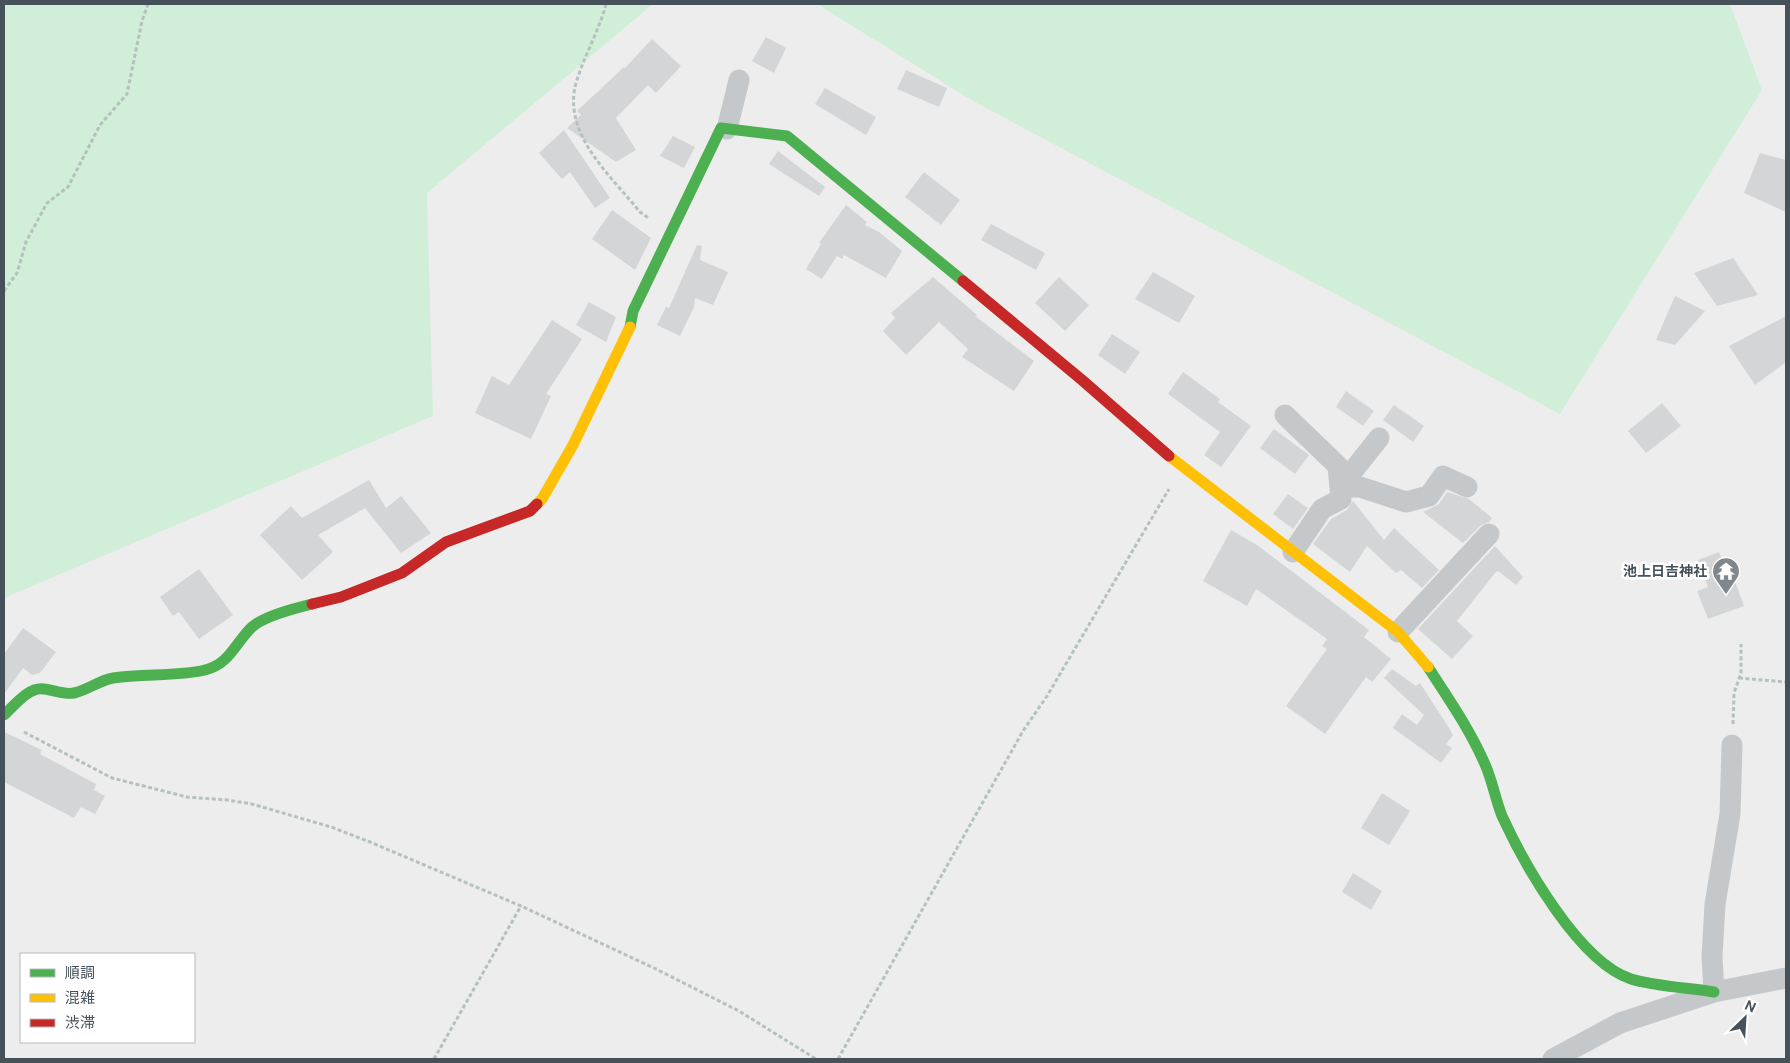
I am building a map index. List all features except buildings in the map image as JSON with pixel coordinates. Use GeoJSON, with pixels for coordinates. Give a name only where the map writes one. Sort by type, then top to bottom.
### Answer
{"type":"FeatureCollection","features":[{"type":"Feature","properties":{"kind":"street"},"geometry":{"type":"LineString","coordinates":[[727,129],[739,80]]}},
{"type":"Feature","properties":{"kind":"street"},"geometry":{"type":"LineString","coordinates":[[4,715],[31,691],[42,688],[61,694],[74,693],[112,678],[177,674],[206,670],[219,665],[229,658],[252,626],[260,622],[297,608],[341,597],[402,573],[412,564],[446,542],[530,511],[542,499],[573,445],[630,328],[633,311],[721,128],[787,136],[1082,380],[1182,467],[1398,632],[1426,662],[1463,720],[1485,763],[1502,816],[1536,878],[1577,939],[1600,961],[1630,980],[1714,992]]}},
{"type":"Feature","properties":{"kind":"street"},"geometry":{"type":"LineString","coordinates":[[1285,415],[1338,466],[1341,499],[1322,509],[1293,552]]}},
{"type":"Feature","properties":{"kind":"street"},"geometry":{"type":"LineString","coordinates":[[1340,487],[1379,438]]}},
{"type":"Feature","properties":{"kind":"street"},"geometry":{"type":"LineString","coordinates":[[1340,487],[1360,487],[1406,502],[1429,496],[1443,476],[1467,487]]}},
{"type":"Feature","properties":{"kind":"street"},"geometry":{"type":"LineString","coordinates":[[1398,632],[1490,534]]}},
{"type":"Feature","properties":{"kind":"street"},"geometry":{"type":"LineString","coordinates":[[1714,992],[1712,957],[1715,904],[1730,814],[1732,745]]}},
{"type":"Feature","properties":{"kind":"street"},"geometry":{"type":"LineString","coordinates":[[1554,1059],[1620,1024],[1714,992],[1786,978]]}},
{"type":"Feature","properties":{"kind":"path"},"geometry":{"type":"LineString","coordinates":[[4,291],[17,273],[26,242],[47,203],[68,187],[100,124],[127,94],[142,22],[148,4]]}},
{"type":"Feature","properties":{"kind":"path"},"geometry":{"type":"LineString","coordinates":[[606,4],[576,84],[574,109],[577,126],[590,150],[640,212],[672,232]]}},
{"type":"Feature","properties":{"kind":"path"},"geometry":{"type":"LineString","coordinates":[[838,1059],[1023,731],[1047,696],[1182,467]]}},
{"type":"Feature","properties":{"kind":"path"},"geometry":{"type":"LineString","coordinates":[[1732,745],[1734,693],[1739,678],[1741,644]]}},
{"type":"Feature","properties":{"kind":"path"},"geometry":{"type":"LineString","coordinates":[[1739,678],[1786,682]]}},
{"type":"Feature","properties":{"kind":"path"},"geometry":{"type":"LineString","coordinates":[[20,730],[112,778],[187,797],[252,804],[330,827],[370,842],[521,906],[654,968],[739,1011],[816,1059]]}},
{"type":"Feature","properties":{"kind":"path"},"geometry":{"type":"LineString","coordinates":[[434,1059],[521,906]]}},
{"type":"Feature","properties":{"kind":"green space"},"geometry":{"type":"Polygon","coordinates":[[[4,4],[653,4],[427,193],[433,416],[4,598],[4,4]]]}},
{"type":"Feature","properties":{"kind":"green space"},"geometry":{"type":"Polygon","coordinates":[[[817,4],[1730,4],[1762,90],[1560,414],[973,101],[817,4]]]}},
{"type":"Feature","properties":{"kind":"traffic: fast"},"geometry":{"type":"LineString","coordinates":[[630,327],[633,311],[721,128],[787,136],[963,281]]}},
{"type":"Feature","properties":{"kind":"traffic: fast"},"geometry":{"type":"LineString","coordinates":[[4,715],[22,697],[38,689],[74,693],[113,678],[182,674],[214,667],[232,652],[246,633],[257,623],[280,613],[312,604]]}},
{"type":"Feature","properties":{"kind":"traffic: fast"},"geometry":{"type":"LineString","coordinates":[[1428,667],[1472,737],[1489,775],[1502,816],[1524,859],[1555,909],[1573,933],[1611,969],[1631,979],[1714,992]]}},
{"type":"Feature","properties":{"kind":"traffic: slow"},"geometry":{"type":"LineString","coordinates":[[537,504],[542,499],[573,445],[630,327]]}},
{"type":"Feature","properties":{"kind":"traffic: slow"},"geometry":{"type":"LineString","coordinates":[[1169,456],[1398,632],[1428,667]]}},
{"type":"Feature","properties":{"kind":"traffic: jam"},"geometry":{"type":"LineString","coordinates":[[963,281],[1082,380],[1169,456]]}},
{"type":"Feature","properties":{"kind":"traffic: jam"},"geometry":{"type":"LineString","coordinates":[[312,604],[341,597],[402,573],[446,542],[530,511],[537,504]]}},
{"type":"Feature","properties":{"kind":"place","name":"池上日吉神社"},"geometry":{"type":"Point","coordinates":[1726,595]}}]}
